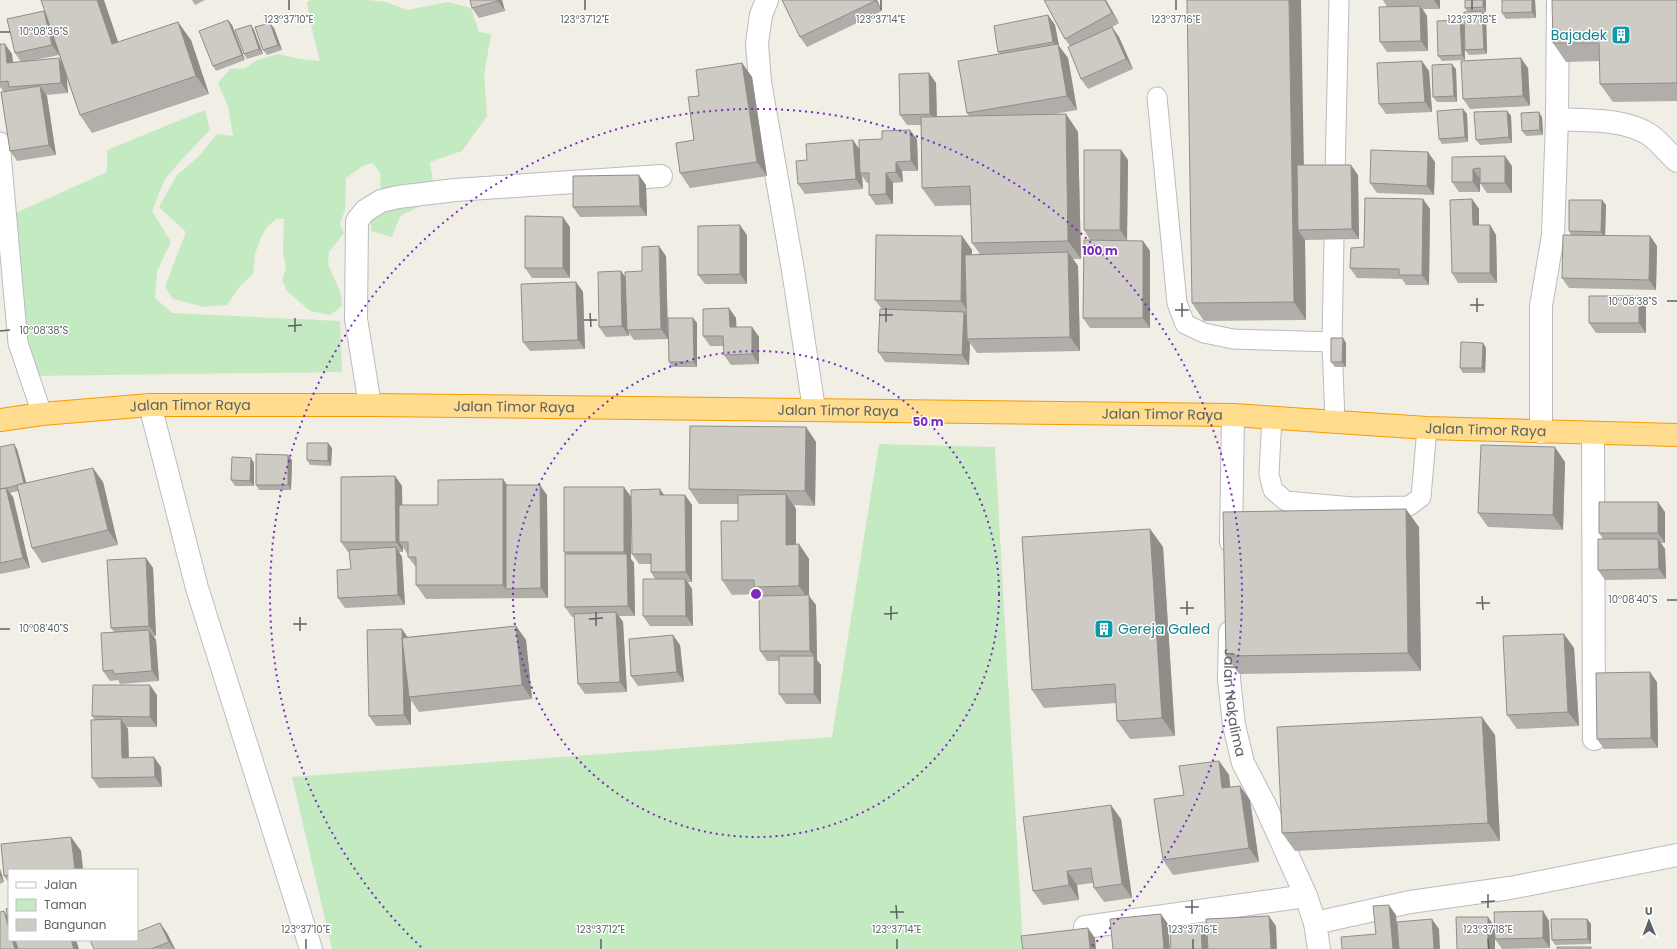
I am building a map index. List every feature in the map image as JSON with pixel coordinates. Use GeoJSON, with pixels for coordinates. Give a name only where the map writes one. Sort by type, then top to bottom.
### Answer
{"type":"FeatureCollection","features":[{"type":"Feature","properties":{"kind":"highway","name":"Jalan Timor Raya"},"geometry":{"type":"LineString","coordinates":[[0,420],[42,414],[150,405],[370,405],[1233,415],[1427,428],[1541,432],[1677,434]]}},
{"type":"Feature","properties":{"kind":"street"},"geometry":{"type":"LineString","coordinates":[[767,0],[761,15],[757,44],[760,82],[794,270],[814,409]]}},
{"type":"Feature","properties":{"kind":"street"},"geometry":{"type":"LineString","coordinates":[[1541,432],[1541,306],[1553,235],[1557,119],[1558,0]]}},
{"type":"Feature","properties":{"kind":"street"},"geometry":{"type":"LineString","coordinates":[[1557,119],[1615,122],[1636,128],[1651,136],[1677,161]]}},
{"type":"Feature","properties":{"kind":"street"},"geometry":{"type":"LineString","coordinates":[[370,405],[356,318],[357,221],[365,212],[381,201],[455,190],[661,176]]}},
{"type":"Feature","properties":{"kind":"street"},"geometry":{"type":"LineString","coordinates":[[150,405],[197,588],[311,949]]}},
{"type":"Feature","properties":{"kind":"street"},"geometry":{"type":"LineString","coordinates":[[1231,559],[1233,415]]}},
{"type":"Feature","properties":{"kind":"street"},"geometry":{"type":"LineString","coordinates":[[1593,433],[1594,739]]}},
{"type":"Feature","properties":{"kind":"street","name":"Jalan Nokalima"},"geometry":{"type":"LineString","coordinates":[[1230,615],[1229,679],[1234,725],[1243,763],[1265,806],[1306,896],[1315,923],[1319,949]]}},
{"type":"Feature","properties":{"kind":"street"},"geometry":{"type":"LineString","coordinates":[[1315,923],[1410,902],[1510,888],[1677,855]]}},
{"type":"Feature","properties":{"kind":"street"},"geometry":{"type":"LineString","coordinates":[[1085,927],[1306,896]]}},
{"type":"Feature","properties":{"kind":"lane"},"geometry":{"type":"LineString","coordinates":[[1335,175],[1339,0]]}},
{"type":"Feature","properties":{"kind":"lane"},"geometry":{"type":"LineString","coordinates":[[1157,97],[1177,303],[1185,324],[1204,333],[1233,339],[1332,342]]}},
{"type":"Feature","properties":{"kind":"lane"},"geometry":{"type":"LineString","coordinates":[[0,142],[18,343],[42,414]]}},
{"type":"Feature","properties":{"kind":"lane"},"geometry":{"type":"LineString","coordinates":[[1334,240],[1332,342],[1335,422]]}},
{"type":"Feature","properties":{"kind":"lane"},"geometry":{"type":"LineString","coordinates":[[1272,418],[1269,474],[1273,490],[1286,501],[1353,507],[1409,506],[1421,497],[1427,428]]}},
{"type":"Feature","properties":{"kind":"green space"},"geometry":{"type":"Polygon","coordinates":[[[311,0],[369,0],[386,2],[407,10],[448,2],[471,8],[479,32],[491,34],[484,75],[487,116],[462,151],[430,162],[434,189],[418,207],[400,216],[392,237],[371,231],[371,206],[381,196],[380,173],[373,163],[363,166],[346,178],[345,210],[340,224],[344,233],[329,252],[328,264],[341,294],[342,306],[330,315],[310,311],[287,291],[282,280],[286,268],[283,252],[284,219],[276,219],[266,228],[255,254],[253,274],[240,286],[227,305],[204,307],[173,299],[165,287],[186,232],[159,207],[177,175],[200,155],[217,134],[233,136],[228,106],[218,83],[230,69],[245,68],[257,60],[278,54],[300,59],[320,61],[311,26],[307,2],[311,0]]]}},
{"type":"Feature","properties":{"kind":"green space"},"geometry":{"type":"Polygon","coordinates":[[[205,110],[210,130],[165,179],[152,211],[171,242],[157,271],[155,298],[172,313],[340,321],[342,372],[30,376],[11,215],[107,172],[107,150],[205,110]]]}},
{"type":"Feature","properties":{"kind":"green space"},"geometry":{"type":"Polygon","coordinates":[[[879,444],[995,447],[1023,949],[332,949],[292,777],[832,737],[879,444]]]}},
{"type":"Feature","properties":{"kind":"building"},"geometry":{"type":"Polygon","coordinates":[[[41,0],[97,0],[112,44],[178,22],[196,76],[80,115],[41,0]]]}},
{"type":"Feature","properties":{"kind":"building"},"geometry":{"type":"Polygon","coordinates":[[[470,0],[498,0],[498,1],[472,8],[470,0]]]}},
{"type":"Feature","properties":{"kind":"building"},"geometry":{"type":"Polygon","coordinates":[[[782,0],[875,0],[875,1],[800,37],[782,0]]]}},
{"type":"Feature","properties":{"kind":"building"},"geometry":{"type":"Polygon","coordinates":[[[1044,0],[1105,0],[1112,13],[1065,39],[1044,0]]]}},
{"type":"Feature","properties":{"kind":"building"},"geometry":{"type":"Polygon","coordinates":[[[1187,0],[1289,0],[1294,302],[1192,303],[1187,0]]]}},
{"type":"Feature","properties":{"kind":"building"},"geometry":{"type":"Polygon","coordinates":[[[1465,0],[1483,0],[1483,7],[1465,8],[1465,0]]]}},
{"type":"Feature","properties":{"kind":"building"},"geometry":{"type":"Polygon","coordinates":[[[1502,0],[1532,0],[1532,12],[1502,13],[1502,0]]]}},
{"type":"Feature","properties":{"kind":"building","name":"Bajadek"},"geometry":{"type":"Polygon","coordinates":[[[1552,0],[1677,0],[1677,83],[1600,84],[1599,43],[1553,43],[1552,0]]]}},
{"type":"Feature","properties":{"kind":"building"},"geometry":{"type":"Polygon","coordinates":[[[1420,6],[1421,41],[1380,42],[1379,7],[1420,6]]]}},
{"type":"Feature","properties":{"kind":"building"},"geometry":{"type":"Polygon","coordinates":[[[44,11],[52,45],[15,53],[7,19],[44,11]]]}},
{"type":"Feature","properties":{"kind":"building"},"geometry":{"type":"Polygon","coordinates":[[[1482,11],[1484,49],[1465,50],[1464,12],[1482,11]]]}},
{"type":"Feature","properties":{"kind":"building"},"geometry":{"type":"Polygon","coordinates":[[[1048,15],[1053,42],[998,52],[994,26],[1048,15]]]}},
{"type":"Feature","properties":{"kind":"building"},"geometry":{"type":"Polygon","coordinates":[[[228,20],[242,55],[213,66],[199,31],[228,20]]]}},
{"type":"Feature","properties":{"kind":"building"},"geometry":{"type":"Polygon","coordinates":[[[1460,20],[1462,55],[1438,56],[1437,21],[1460,20]]]}},
{"type":"Feature","properties":{"kind":"building"},"geometry":{"type":"Polygon","coordinates":[[[270,23],[278,45],[263,50],[255,27],[270,23]]]}},
{"type":"Feature","properties":{"kind":"building"},"geometry":{"type":"Polygon","coordinates":[[[251,25],[259,49],[244,54],[235,30],[251,25]]]}},
{"type":"Feature","properties":{"kind":"building"},"geometry":{"type":"Polygon","coordinates":[[[1112,27],[1126,59],[1081,79],[1068,47],[1112,27]]]}},
{"type":"Feature","properties":{"kind":"building"},"geometry":{"type":"Polygon","coordinates":[[[0,44],[5,44],[7,63],[59,58],[61,83],[9,87],[8,81],[0,82],[0,44]]]}},
{"type":"Feature","properties":{"kind":"building"},"geometry":{"type":"Polygon","coordinates":[[[1058,44],[1067,96],[967,113],[958,61],[1058,44]]]}},
{"type":"Feature","properties":{"kind":"building"},"geometry":{"type":"Polygon","coordinates":[[[1521,58],[1523,96],[1463,99],[1461,61],[1521,58]]]}},
{"type":"Feature","properties":{"kind":"building"},"geometry":{"type":"Polygon","coordinates":[[[1422,61],[1425,102],[1379,104],[1377,63],[1422,61]]]}},
{"type":"Feature","properties":{"kind":"building"},"geometry":{"type":"Polygon","coordinates":[[[742,63],[757,162],[680,173],[676,143],[694,140],[688,97],[699,96],[696,70],[742,63]]]}},
{"type":"Feature","properties":{"kind":"building"},"geometry":{"type":"Polygon","coordinates":[[[1452,64],[1454,96],[1433,97],[1432,65],[1452,64]]]}},
{"type":"Feature","properties":{"kind":"building"},"geometry":{"type":"Polygon","coordinates":[[[929,73],[930,114],[900,115],[899,74],[929,73]]]}},
{"type":"Feature","properties":{"kind":"building"},"geometry":{"type":"Polygon","coordinates":[[[40,86],[49,145],[10,151],[1,92],[40,86]]]}},
{"type":"Feature","properties":{"kind":"building"},"geometry":{"type":"Polygon","coordinates":[[[1463,109],[1465,137],[1439,139],[1437,111],[1463,109]]]}},
{"type":"Feature","properties":{"kind":"building"},"geometry":{"type":"Polygon","coordinates":[[[1507,111],[1509,137],[1476,140],[1474,112],[1507,111]]]}},
{"type":"Feature","properties":{"kind":"building"},"geometry":{"type":"Polygon","coordinates":[[[1539,112],[1540,130],[1522,131],[1521,113],[1539,112]]]}},
{"type":"Feature","properties":{"kind":"building"},"geometry":{"type":"Polygon","coordinates":[[[1066,114],[1068,241],[972,243],[970,186],[922,188],[921,117],[1066,114]]]}},
{"type":"Feature","properties":{"kind":"building"},"geometry":{"type":"Polygon","coordinates":[[[910,130],[911,161],[896,162],[896,172],[886,173],[886,194],[869,195],[869,173],[860,173],[859,140],[882,139],[882,131],[910,130]]]}},
{"type":"Feature","properties":{"kind":"building"},"geometry":{"type":"Polygon","coordinates":[[[853,140],[856,179],[798,184],[796,161],[807,160],[806,144],[853,140]]]}},
{"type":"Feature","properties":{"kind":"building"},"geometry":{"type":"Polygon","coordinates":[[[1084,150],[1121,150],[1120,230],[1084,230],[1084,150]]]}},
{"type":"Feature","properties":{"kind":"building"},"geometry":{"type":"Polygon","coordinates":[[[1371,150],[1428,152],[1427,186],[1370,183],[1371,150]]]}},
{"type":"Feature","properties":{"kind":"building"},"geometry":{"type":"Polygon","coordinates":[[[1505,156],[1505,183],[1480,183],[1480,168],[1473,169],[1473,182],[1452,182],[1452,157],[1505,156]]]}},
{"type":"Feature","properties":{"kind":"building"},"geometry":{"type":"Polygon","coordinates":[[[1297,165],[1351,165],[1352,229],[1298,230],[1297,165]]]}},
{"type":"Feature","properties":{"kind":"building"},"geometry":{"type":"Polygon","coordinates":[[[639,175],[640,206],[573,207],[573,176],[639,175]]]}},
{"type":"Feature","properties":{"kind":"building"},"geometry":{"type":"Polygon","coordinates":[[[1365,198],[1423,199],[1422,275],[1399,275],[1399,269],[1350,268],[1351,248],[1364,247],[1365,198]]]}},
{"type":"Feature","properties":{"kind":"building"},"geometry":{"type":"Polygon","coordinates":[[[1472,199],[1473,225],[1490,225],[1490,273],[1452,273],[1450,200],[1472,199]]]}},
{"type":"Feature","properties":{"kind":"building"},"geometry":{"type":"Polygon","coordinates":[[[1569,200],[1602,200],[1601,232],[1569,231],[1569,200]]]}},
{"type":"Feature","properties":{"kind":"building"},"geometry":{"type":"Polygon","coordinates":[[[525,216],[563,217],[563,268],[525,268],[525,216]]]}},
{"type":"Feature","properties":{"kind":"building"},"geometry":{"type":"Polygon","coordinates":[[[740,225],[740,274],[698,275],[698,226],[740,225]]]}},
{"type":"Feature","properties":{"kind":"building"},"geometry":{"type":"Polygon","coordinates":[[[876,235],[962,236],[961,301],[875,300],[876,235]]]}},
{"type":"Feature","properties":{"kind":"building"},"geometry":{"type":"Polygon","coordinates":[[[1563,235],[1650,236],[1649,280],[1562,278],[1563,235]]]}},
{"type":"Feature","properties":{"kind":"building"},"geometry":{"type":"Polygon","coordinates":[[[1084,240],[1143,241],[1143,318],[1083,318],[1084,240]]]}},
{"type":"Feature","properties":{"kind":"building"},"geometry":{"type":"Polygon","coordinates":[[[659,246],[661,329],[627,330],[625,272],[642,271],[642,247],[659,246]]]}},
{"type":"Feature","properties":{"kind":"building"},"geometry":{"type":"Polygon","coordinates":[[[1068,252],[1070,337],[967,339],[965,255],[1068,252]]]}},
{"type":"Feature","properties":{"kind":"building"},"geometry":{"type":"Polygon","coordinates":[[[621,271],[622,326],[599,327],[598,272],[621,271]]]}},
{"type":"Feature","properties":{"kind":"building"},"geometry":{"type":"Polygon","coordinates":[[[576,282],[578,340],[523,342],[521,284],[576,282]]]}},
{"type":"Feature","properties":{"kind":"building"},"geometry":{"type":"Polygon","coordinates":[[[1589,296],[1639,296],[1639,323],[1589,323],[1589,296]]]}},
{"type":"Feature","properties":{"kind":"building"},"geometry":{"type":"Polygon","coordinates":[[[729,308],[730,327],[752,327],[752,354],[724,355],[723,336],[703,336],[703,309],[729,308]]]}},
{"type":"Feature","properties":{"kind":"building"},"geometry":{"type":"Polygon","coordinates":[[[880,309],[964,312],[962,355],[878,352],[880,309]]]}},
{"type":"Feature","properties":{"kind":"building"},"geometry":{"type":"Polygon","coordinates":[[[668,318],[693,318],[694,362],[669,362],[668,318]]]}},
{"type":"Feature","properties":{"kind":"building"},"geometry":{"type":"Polygon","coordinates":[[[1331,338],[1343,338],[1342,362],[1331,362],[1331,338]]]}},
{"type":"Feature","properties":{"kind":"building"},"geometry":{"type":"Polygon","coordinates":[[[1461,342],[1483,343],[1482,368],[1460,368],[1461,342]]]}},
{"type":"Feature","properties":{"kind":"building"},"geometry":{"type":"Polygon","coordinates":[[[690,426],[806,427],[805,491],[689,489],[690,426]]]}},
{"type":"Feature","properties":{"kind":"building"},"geometry":{"type":"Polygon","coordinates":[[[307,443],[328,443],[328,461],[307,460],[307,443]]]}},
{"type":"Feature","properties":{"kind":"building"},"geometry":{"type":"Polygon","coordinates":[[[14,444],[24,483],[0,489],[0,447],[14,444]]]}},
{"type":"Feature","properties":{"kind":"building"},"geometry":{"type":"Polygon","coordinates":[[[1481,445],[1555,447],[1553,515],[1478,513],[1481,445]]]}},
{"type":"Feature","properties":{"kind":"building"},"geometry":{"type":"Polygon","coordinates":[[[256,454],[288,455],[288,485],[256,485],[256,454]]]}},
{"type":"Feature","properties":{"kind":"building"},"geometry":{"type":"Polygon","coordinates":[[[232,457],[251,458],[250,481],[231,480],[232,457]]]}},
{"type":"Feature","properties":{"kind":"building"},"geometry":{"type":"Polygon","coordinates":[[[93,468],[108,530],[32,548],[17,485],[93,468]]]}},
{"type":"Feature","properties":{"kind":"building"},"geometry":{"type":"Polygon","coordinates":[[[395,476],[396,542],[341,542],[341,477],[395,476]]]}},
{"type":"Feature","properties":{"kind":"building"},"geometry":{"type":"Polygon","coordinates":[[[503,479],[503,585],[416,585],[416,557],[408,557],[408,542],[399,542],[399,505],[438,505],[438,480],[503,479]]]}},
{"type":"Feature","properties":{"kind":"building"},"geometry":{"type":"Polygon","coordinates":[[[506,485],[540,485],[541,588],[506,589],[506,485]]]}},
{"type":"Feature","properties":{"kind":"building"},"geometry":{"type":"Polygon","coordinates":[[[564,487],[624,487],[624,552],[564,552],[564,487]]]}},
{"type":"Feature","properties":{"kind":"building"},"geometry":{"type":"Polygon","coordinates":[[[6,488],[23,558],[0,563],[0,489],[6,488]]]}},
{"type":"Feature","properties":{"kind":"building"},"geometry":{"type":"Polygon","coordinates":[[[660,489],[660,495],[685,495],[686,572],[651,572],[651,554],[632,554],[631,490],[660,489]]]}},
{"type":"Feature","properties":{"kind":"building"},"geometry":{"type":"Polygon","coordinates":[[[786,494],[786,545],[799,544],[799,586],[754,587],[754,580],[722,580],[721,521],[738,521],[738,495],[786,494]]]}},
{"type":"Feature","properties":{"kind":"building"},"geometry":{"type":"Polygon","coordinates":[[[1599,502],[1658,502],[1658,533],[1599,533],[1599,502]]]}},
{"type":"Feature","properties":{"kind":"building"},"geometry":{"type":"Polygon","coordinates":[[[1406,509],[1408,653],[1226,656],[1223,512],[1406,509]]]}},
{"type":"Feature","properties":{"kind":"building","name":"Gereja Galed"},"geometry":{"type":"Polygon","coordinates":[[[1150,529],[1162,718],[1117,721],[1115,684],[1032,690],[1022,537],[1150,529]]]}},
{"type":"Feature","properties":{"kind":"building"},"geometry":{"type":"Polygon","coordinates":[[[1598,539],[1658,539],[1659,569],[1598,570],[1598,539]]]}},
{"type":"Feature","properties":{"kind":"building"},"geometry":{"type":"Polygon","coordinates":[[[396,547],[398,595],[338,598],[337,570],[351,569],[349,550],[396,547]]]}},
{"type":"Feature","properties":{"kind":"building"},"geometry":{"type":"Polygon","coordinates":[[[565,554],[627,554],[628,606],[565,607],[565,554]]]}},
{"type":"Feature","properties":{"kind":"building"},"geometry":{"type":"Polygon","coordinates":[[[146,558],[149,626],[111,628],[107,560],[146,558]]]}},
{"type":"Feature","properties":{"kind":"building"},"geometry":{"type":"Polygon","coordinates":[[[643,579],[685,579],[686,616],[643,616],[643,579]]]}},
{"type":"Feature","properties":{"kind":"building"},"geometry":{"type":"Polygon","coordinates":[[[809,595],[810,651],[760,651],[759,596],[809,595]]]}},
{"type":"Feature","properties":{"kind":"building"},"geometry":{"type":"Polygon","coordinates":[[[616,612],[620,682],[578,684],[574,614],[616,612]]]}},
{"type":"Feature","properties":{"kind":"building"},"geometry":{"type":"Polygon","coordinates":[[[516,626],[522,685],[409,697],[402,638],[516,626]]]}},
{"type":"Feature","properties":{"kind":"building"},"geometry":{"type":"Polygon","coordinates":[[[402,629],[404,715],[369,716],[367,630],[402,629]]]}},
{"type":"Feature","properties":{"kind":"building"},"geometry":{"type":"Polygon","coordinates":[[[149,630],[152,671],[114,674],[113,670],[103,671],[101,633],[149,630]]]}},
{"type":"Feature","properties":{"kind":"building"},"geometry":{"type":"Polygon","coordinates":[[[1564,634],[1568,712],[1507,715],[1503,636],[1564,634]]]}},
{"type":"Feature","properties":{"kind":"building"},"geometry":{"type":"Polygon","coordinates":[[[673,635],[677,672],[631,676],[629,639],[673,635]]]}},
{"type":"Feature","properties":{"kind":"building"},"geometry":{"type":"Polygon","coordinates":[[[779,656],[814,656],[814,694],[779,694],[779,656]]]}},
{"type":"Feature","properties":{"kind":"building"},"geometry":{"type":"Polygon","coordinates":[[[1650,672],[1651,738],[1597,739],[1596,673],[1650,672]]]}},
{"type":"Feature","properties":{"kind":"building"},"geometry":{"type":"Polygon","coordinates":[[[93,685],[150,685],[150,717],[92,716],[93,685]]]}},
{"type":"Feature","properties":{"kind":"building"},"geometry":{"type":"Polygon","coordinates":[[[1482,717],[1488,823],[1282,833],[1277,727],[1482,717]]]}},
{"type":"Feature","properties":{"kind":"building"},"geometry":{"type":"Polygon","coordinates":[[[121,719],[122,758],[154,757],[155,777],[92,778],[91,720],[121,719]]]}},
{"type":"Feature","properties":{"kind":"building"},"geometry":{"type":"Polygon","coordinates":[[[1219,761],[1222,788],[1240,786],[1249,848],[1163,860],[1154,799],[1184,795],[1179,766],[1219,761]]]}},
{"type":"Feature","properties":{"kind":"building"},"geometry":{"type":"Polygon","coordinates":[[[1111,805],[1122,884],[1094,888],[1091,868],[1067,871],[1069,885],[1033,891],[1023,817],[1111,805]]]}},
{"type":"Feature","properties":{"kind":"building"},"geometry":{"type":"Polygon","coordinates":[[[71,837],[75,869],[8,869],[8,875],[4,876],[1,844],[71,837]]]}},
{"type":"Feature","properties":{"kind":"building"},"geometry":{"type":"Polygon","coordinates":[[[1389,905],[1393,949],[1342,949],[1341,937],[1376,934],[1373,906],[1389,905]]]}},
{"type":"Feature","properties":{"kind":"building"},"geometry":{"type":"Polygon","coordinates":[[[4,911],[8,925],[8,941],[12,941],[15,949],[0,949],[0,912],[4,911]]]}},
{"type":"Feature","properties":{"kind":"building"},"geometry":{"type":"Polygon","coordinates":[[[1543,911],[1543,938],[1495,939],[1494,912],[1543,911]]]}},
{"type":"Feature","properties":{"kind":"building"},"geometry":{"type":"Polygon","coordinates":[[[1161,914],[1164,949],[1113,949],[1110,919],[1161,914]]]}},
{"type":"Feature","properties":{"kind":"building"},"geometry":{"type":"Polygon","coordinates":[[[1269,916],[1271,949],[1208,949],[1206,919],[1269,916]]]}},
{"type":"Feature","properties":{"kind":"building"},"geometry":{"type":"Polygon","coordinates":[[[1456,917],[1488,917],[1488,949],[1457,949],[1456,917]]]}},
{"type":"Feature","properties":{"kind":"building"},"geometry":{"type":"Polygon","coordinates":[[[1432,919],[1434,949],[1399,949],[1397,922],[1432,919]]]}},
{"type":"Feature","properties":{"kind":"building"},"geometry":{"type":"Polygon","coordinates":[[[1551,919],[1587,919],[1588,939],[1552,940],[1551,919]]]}},
{"type":"Feature","properties":{"kind":"building"},"geometry":{"type":"Polygon","coordinates":[[[160,923],[169,942],[151,949],[94,949],[90,941],[138,941],[138,932],[160,923]]]}},
{"type":"Feature","properties":{"kind":"building"},"geometry":{"type":"Polygon","coordinates":[[[1088,928],[1090,949],[1023,949],[1021,936],[1088,928]]]}},
{"type":"Feature","properties":{"kind":"building"},"geometry":{"type":"Polygon","coordinates":[[[1201,928],[1202,949],[1171,949],[1170,929],[1201,928]]]}},
{"type":"Feature","properties":{"kind":"building"},"geometry":{"type":"Polygon","coordinates":[[[15,941],[71,941],[74,949],[18,949],[15,941]]]}},
{"type":"Feature","properties":{"kind":"building"},"geometry":{"type":"Polygon","coordinates":[[[1557,947],[1591,947],[1591,949],[1557,949],[1557,947]]]}},
{"type":"Feature","properties":{"kind":"place","name":"Bajadek"},"geometry":{"type":"Point","coordinates":[1621,35]}},
{"type":"Feature","properties":{"kind":"place","name":"Gereja Galed"},"geometry":{"type":"Point","coordinates":[1104,629]}}]}
